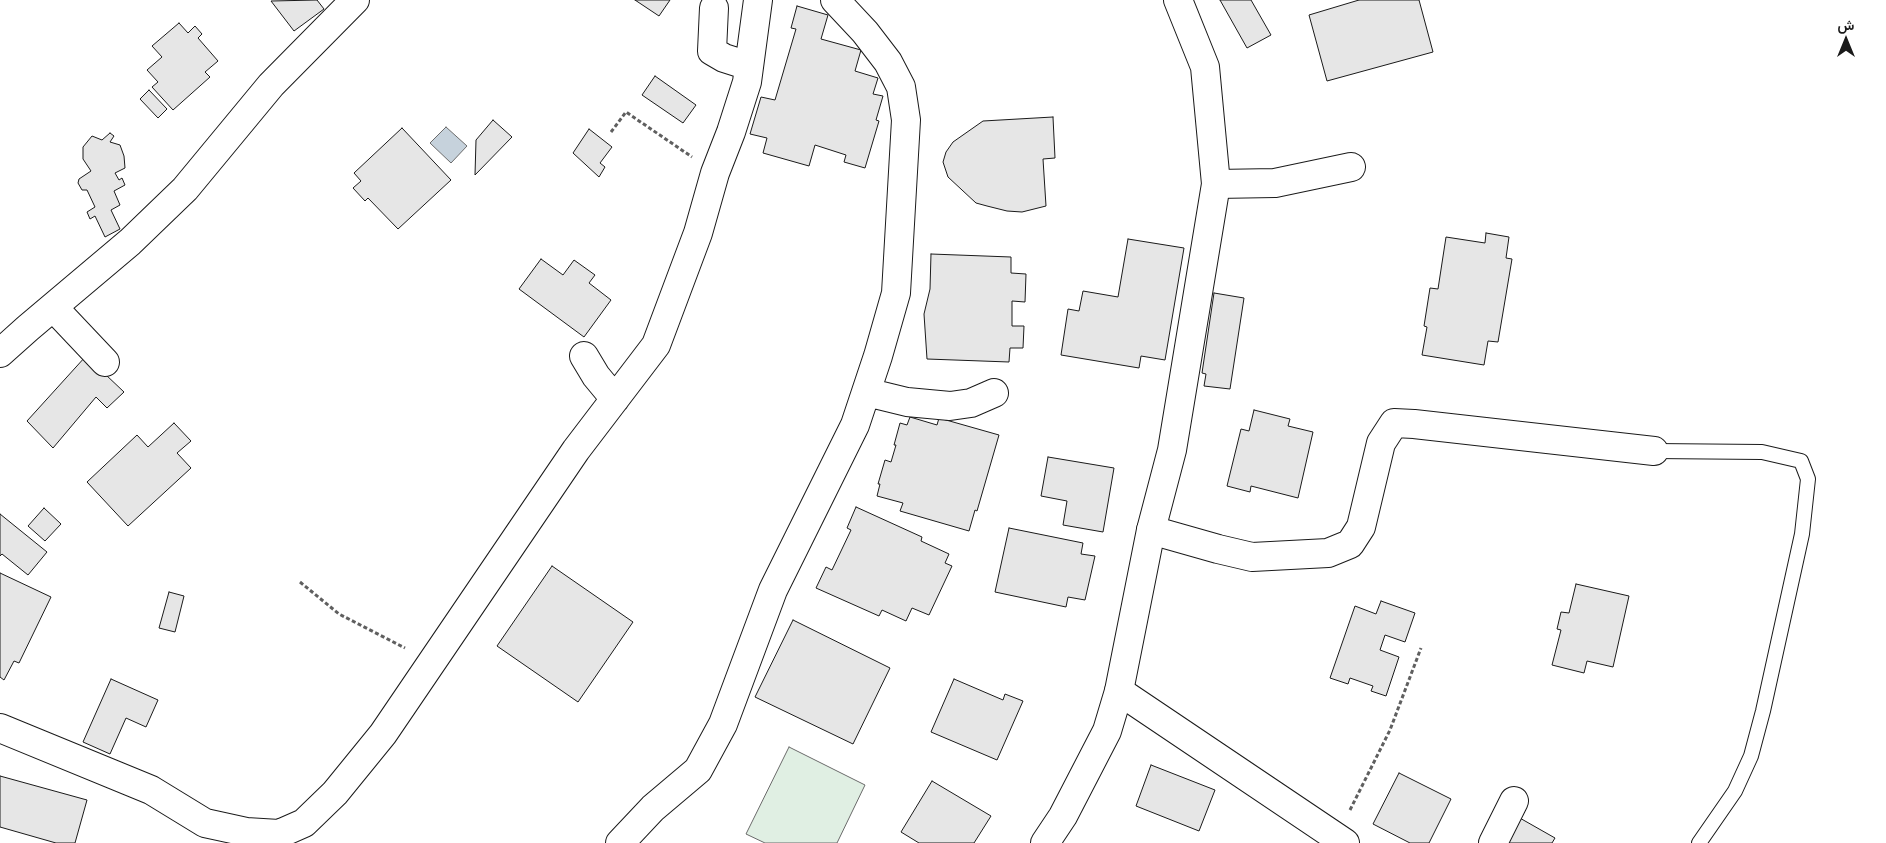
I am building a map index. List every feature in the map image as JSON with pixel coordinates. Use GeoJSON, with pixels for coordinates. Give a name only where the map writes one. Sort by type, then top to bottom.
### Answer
{"type":"FeatureCollection","features":[{"type":"Feature","properties":{"kind":"street"},"geometry":{"type":"LineString","coordinates":[[0,353],[130,242],[185,189],[271,85],[355,0]]}},
{"type":"Feature","properties":{"kind":"street"},"geometry":{"type":"LineString","coordinates":[[0,728],[152,790],[205,823],[279,838],[304,823],[335,793],[383,734],[576,450],[656,345],[698,233],[715,173],[747,82],[758,0]]}},
{"type":"Feature","properties":{"kind":"street"},"geometry":{"type":"LineString","coordinates":[[620,843],[653,808],[698,770],[718,732],[773,590],[855,425],[896,293],[906,120],[901,87],[888,62],[865,32],[835,0]]}},
{"type":"Feature","properties":{"kind":"street"},"geometry":{"type":"LineString","coordinates":[[1045,843],[1063,816],[1107,731],[1119,691],[1152,530],[1172,450],[1216,184],[1205,67],[1178,0]]}},
{"type":"Feature","properties":{"kind":"street"},"geometry":{"type":"LineString","coordinates":[[714,8],[712,51],[724,58],[750,66]]}},
{"type":"Feature","properties":{"kind":"street"},"geometry":{"type":"LineString","coordinates":[[1216,184],[1275,183],[1351,166]]}},
{"type":"Feature","properties":{"kind":"street"},"geometry":{"type":"LineString","coordinates":[[53,307],[105,362]]}},
{"type":"Feature","properties":{"kind":"street"},"geometry":{"type":"LineString","coordinates":[[584,356],[596,376],[616,399]]}},
{"type":"Feature","properties":{"kind":"street"},"geometry":{"type":"LineString","coordinates":[[866,392],[907,402],[950,406],[971,403],[994,393]]}},
{"type":"Feature","properties":{"kind":"street"},"geometry":{"type":"LineString","coordinates":[[1152,530],[1252,557],[1328,553],[1350,544],[1361,527],[1381,443],[1394,423],[1654,451]]}},
{"type":"Feature","properties":{"kind":"street"},"geometry":{"type":"LineString","coordinates":[[1119,691],[1341,840]]}},
{"type":"Feature","properties":{"kind":"street"},"geometry":{"type":"LineString","coordinates":[[1493,843],[1514,801]]}},
{"type":"Feature","properties":{"kind":"lane"},"geometry":{"type":"LineString","coordinates":[[1654,451],[1762,452],[1801,461],[1808,479],[1802,534],[1763,711],[1751,756],[1735,791],[1699,843]]}},
{"type":"Feature","properties":{"kind":"path"},"geometry":{"type":"LineString","coordinates":[[611,132],[626,112],[715,173]]}},
{"type":"Feature","properties":{"kind":"path"},"geometry":{"type":"LineString","coordinates":[[300,582],[339,614],[432,662]]}},
{"type":"Feature","properties":{"kind":"path"},"geometry":{"type":"LineString","coordinates":[[1341,840],[1390,730],[1421,648]]}},
{"type":"Feature","properties":{"kind":"green space"},"geometry":{"type":"Polygon","coordinates":[[[789,747],[865,785],[837,843],[765,843],[746,834],[789,747]]]}},
{"type":"Feature","properties":{"kind":"shaded area"},"geometry":{"type":"Polygon","coordinates":[[[446,127],[467,146],[451,163],[430,143],[446,127]]]}},
{"type":"Feature","properties":{"kind":"building"},"geometry":{"type":"Polygon","coordinates":[[[317,0],[324,9],[294,31],[271,1],[317,0]]]}},
{"type":"Feature","properties":{"kind":"building"},"geometry":{"type":"Polygon","coordinates":[[[635,0],[670,0],[659,16],[635,0]]]}},
{"type":"Feature","properties":{"kind":"building"},"geometry":{"type":"Polygon","coordinates":[[[1220,0],[1251,0],[1271,35],[1247,48],[1220,0]]]}},
{"type":"Feature","properties":{"kind":"building"},"geometry":{"type":"Polygon","coordinates":[[[1359,0],[1419,0],[1433,52],[1327,81],[1309,15],[1359,0]]]}},
{"type":"Feature","properties":{"kind":"building"},"geometry":{"type":"Polygon","coordinates":[[[797,6],[828,15],[821,39],[861,50],[855,71],[878,78],[873,94],[883,96],[876,120],[879,121],[865,168],[844,162],[846,155],[815,145],[809,166],[763,153],[767,138],[750,134],[761,97],[775,100],[796,29],[791,28],[797,6]]]}},
{"type":"Feature","properties":{"kind":"building"},"geometry":{"type":"Polygon","coordinates":[[[179,23],[188,33],[195,26],[202,34],[198,38],[218,61],[205,72],[210,77],[173,110],[152,87],[158,82],[147,70],[162,57],[152,46],[179,23]]]}},
{"type":"Feature","properties":{"kind":"building"},"geometry":{"type":"Polygon","coordinates":[[[655,76],[696,105],[683,123],[642,95],[655,76]]]}},
{"type":"Feature","properties":{"kind":"building"},"geometry":{"type":"Polygon","coordinates":[[[149,90],[167,109],[158,118],[140,99],[149,90]]]}},
{"type":"Feature","properties":{"kind":"building"},"geometry":{"type":"Polygon","coordinates":[[[1053,117],[1055,158],[1043,159],[1046,206],[1022,212],[1007,211],[976,203],[948,177],[943,162],[946,152],[953,142],[983,121],[1053,117]]]}},
{"type":"Feature","properties":{"kind":"building"},"geometry":{"type":"Polygon","coordinates":[[[493,120],[512,137],[475,175],[476,140],[493,120]]]}},
{"type":"Feature","properties":{"kind":"building"},"geometry":{"type":"Polygon","coordinates":[[[402,128],[451,180],[398,229],[368,198],[365,201],[353,188],[361,181],[354,173],[402,128]]]}},
{"type":"Feature","properties":{"kind":"building"},"geometry":{"type":"Polygon","coordinates":[[[589,129],[612,147],[600,163],[605,167],[599,177],[573,153],[589,129]]]}},
{"type":"Feature","properties":{"kind":"building"},"geometry":{"type":"Polygon","coordinates":[[[110,133],[114,136],[110,142],[120,145],[124,156],[125,168],[115,173],[119,180],[122,178],[125,185],[114,191],[120,205],[111,210],[120,229],[105,237],[95,216],[90,219],[87,212],[95,207],[87,190],[82,190],[78,183],[79,179],[91,171],[83,159],[83,147],[92,136],[102,140],[110,133]]]}},
{"type":"Feature","properties":{"kind":"building"},"geometry":{"type":"Polygon","coordinates":[[[1486,233],[1509,237],[1506,258],[1512,259],[1498,342],[1488,341],[1484,365],[1422,355],[1427,327],[1424,326],[1430,288],[1438,289],[1446,237],[1485,243],[1486,233]]]}},
{"type":"Feature","properties":{"kind":"building"},"geometry":{"type":"Polygon","coordinates":[[[1128,239],[1184,248],[1165,360],[1141,356],[1139,368],[1061,355],[1068,309],[1079,311],[1083,291],[1118,297],[1128,239]]]}},
{"type":"Feature","properties":{"kind":"building"},"geometry":{"type":"Polygon","coordinates":[[[931,254],[1011,257],[1011,273],[1026,274],[1025,302],[1012,301],[1012,326],[1024,326],[1023,348],[1010,348],[1009,362],[927,359],[924,314],[930,289],[931,254]]]}},
{"type":"Feature","properties":{"kind":"building"},"geometry":{"type":"Polygon","coordinates":[[[541,259],[563,275],[574,260],[595,275],[589,283],[611,300],[584,337],[519,289],[541,259]]]}},
{"type":"Feature","properties":{"kind":"building"},"geometry":{"type":"Polygon","coordinates":[[[1214,293],[1244,298],[1230,389],[1204,386],[1206,374],[1202,373],[1214,293]]]}},
{"type":"Feature","properties":{"kind":"building"},"geometry":{"type":"Polygon","coordinates":[[[86,356],[124,392],[107,408],[96,397],[53,448],[27,421],[86,356]]]}},
{"type":"Feature","properties":{"kind":"building"},"geometry":{"type":"Polygon","coordinates":[[[1254,410],[1290,419],[1288,426],[1313,432],[1298,498],[1251,486],[1250,492],[1227,486],[1241,429],[1249,431],[1254,410]]]}},
{"type":"Feature","properties":{"kind":"building"},"geometry":{"type":"Polygon","coordinates":[[[910,417],[937,425],[939,418],[999,435],[977,511],[975,510],[969,531],[900,511],[903,503],[877,496],[880,484],[878,484],[885,460],[891,462],[900,423],[907,425],[910,417]]]}},
{"type":"Feature","properties":{"kind":"building"},"geometry":{"type":"Polygon","coordinates":[[[174,423],[191,441],[177,453],[191,468],[128,526],[87,482],[137,435],[148,447],[174,423]]]}},
{"type":"Feature","properties":{"kind":"building"},"geometry":{"type":"Polygon","coordinates":[[[1048,457],[1114,468],[1103,532],[1063,525],[1067,501],[1041,496],[1048,457]]]}},
{"type":"Feature","properties":{"kind":"building"},"geometry":{"type":"Polygon","coordinates":[[[856,507],[922,537],[921,541],[949,554],[945,563],[952,566],[929,615],[912,608],[906,621],[882,610],[879,616],[816,588],[826,567],[832,570],[851,530],[847,528],[856,507]]]}},
{"type":"Feature","properties":{"kind":"building"},"geometry":{"type":"Polygon","coordinates":[[[44,508],[61,524],[45,541],[28,526],[44,508]]]}},
{"type":"Feature","properties":{"kind":"building"},"geometry":{"type":"Polygon","coordinates":[[[0,514],[47,552],[28,575],[2,554],[0,556],[0,514]]]}},
{"type":"Feature","properties":{"kind":"building"},"geometry":{"type":"Polygon","coordinates":[[[1009,528],[1083,543],[1081,554],[1095,556],[1085,600],[1068,597],[1066,607],[995,592],[1009,528]]]}},
{"type":"Feature","properties":{"kind":"building"},"geometry":{"type":"Polygon","coordinates":[[[552,566],[633,622],[578,702],[497,646],[552,566]]]}},
{"type":"Feature","properties":{"kind":"building"},"geometry":{"type":"Polygon","coordinates":[[[0,573],[51,597],[19,663],[14,661],[4,680],[0,677],[0,573]]]}},
{"type":"Feature","properties":{"kind":"building"},"geometry":{"type":"Polygon","coordinates":[[[1576,584],[1629,596],[1613,667],[1587,661],[1584,673],[1552,665],[1561,630],[1557,629],[1561,612],[1569,613],[1576,584]]]}},
{"type":"Feature","properties":{"kind":"building"},"geometry":{"type":"Polygon","coordinates":[[[169,592],[184,596],[175,632],[159,628],[169,592]]]}},
{"type":"Feature","properties":{"kind":"building"},"geometry":{"type":"Polygon","coordinates":[[[1381,601],[1415,613],[1405,642],[1385,635],[1380,650],[1399,657],[1386,696],[1371,691],[1373,686],[1350,678],[1348,684],[1330,678],[1355,606],[1376,614],[1381,601]]]}},
{"type":"Feature","properties":{"kind":"building"},"geometry":{"type":"Polygon","coordinates":[[[793,620],[890,668],[853,744],[755,697],[793,620]]]}},
{"type":"Feature","properties":{"kind":"building"},"geometry":{"type":"Polygon","coordinates":[[[111,679],[158,700],[146,727],[126,718],[110,754],[83,742],[111,679]]]}},
{"type":"Feature","properties":{"kind":"building"},"geometry":{"type":"Polygon","coordinates":[[[954,679],[1003,700],[1005,694],[1023,701],[997,760],[931,732],[954,679]]]}},
{"type":"Feature","properties":{"kind":"building"},"geometry":{"type":"Polygon","coordinates":[[[1151,765],[1215,790],[1199,831],[1136,806],[1151,765]]]}},
{"type":"Feature","properties":{"kind":"building"},"geometry":{"type":"Polygon","coordinates":[[[1399,773],[1451,799],[1429,843],[1410,843],[1373,824],[1399,773]]]}},
{"type":"Feature","properties":{"kind":"building"},"geometry":{"type":"Polygon","coordinates":[[[0,776],[87,800],[75,843],[56,843],[0,827],[0,776]]]}},
{"type":"Feature","properties":{"kind":"building"},"geometry":{"type":"Polygon","coordinates":[[[932,781],[991,816],[974,843],[919,843],[901,832],[932,781]]]}},
{"type":"Feature","properties":{"kind":"building"},"geometry":{"type":"Polygon","coordinates":[[[1518,817],[1555,838],[1552,843],[1503,843],[1518,817]]]}}]}
